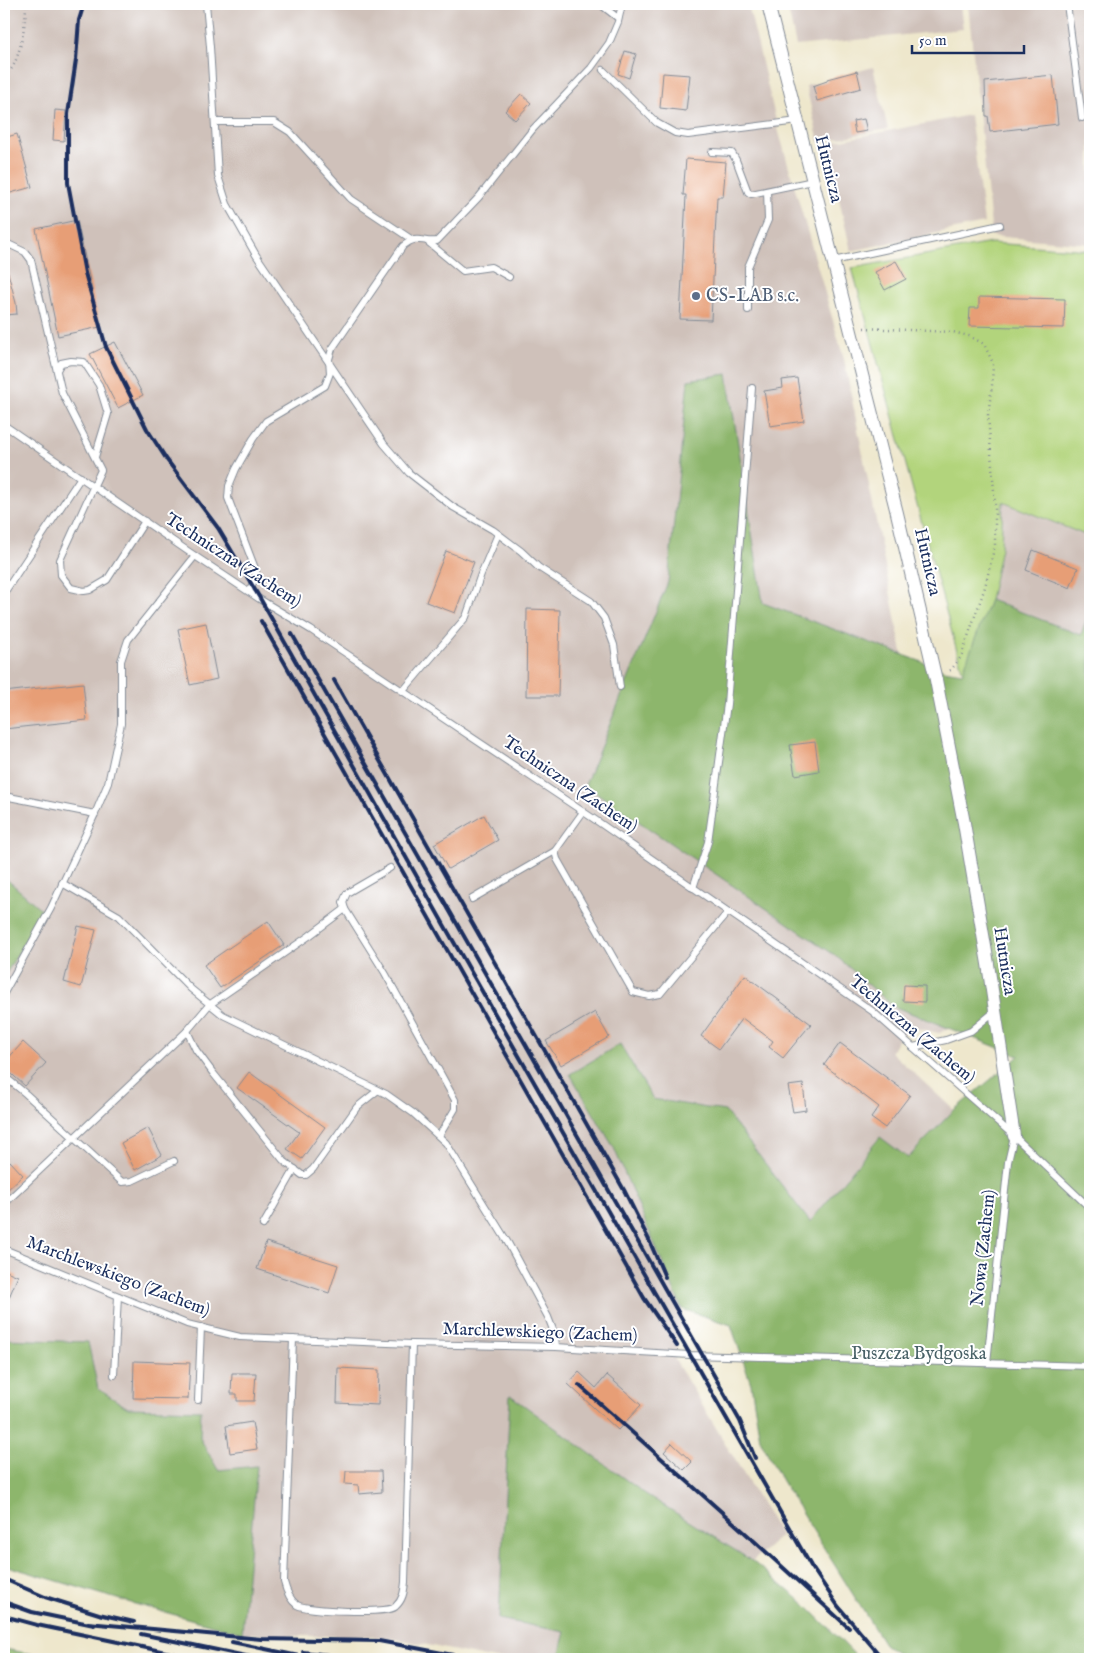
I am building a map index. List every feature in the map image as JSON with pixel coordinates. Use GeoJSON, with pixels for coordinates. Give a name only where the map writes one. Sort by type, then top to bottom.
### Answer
{"type":"FeatureCollection","features":[{"type":"Feature","properties":{"kind":"street","name":"Hutnicza"},"geometry":{"type":"LineString","coordinates":[[768,4],[897,513],[935,675],[964,823],[1014,1136]]}},
{"type":"Feature","properties":{"kind":"lane"},"geometry":{"type":"LineString","coordinates":[[206,4],[218,176],[227,204],[256,255],[384,444],[409,473],[453,506],[498,534],[521,551],[538,567],[591,601],[604,618],[614,645],[620,687]]}},
{"type":"Feature","properties":{"kind":"lane"},"geometry":{"type":"LineString","coordinates":[[600,4],[618,18]]}},
{"type":"Feature","properties":{"kind":"lane"},"geometry":{"type":"LineString","coordinates":[[428,242],[437,241],[479,197],[532,129],[591,68],[609,43],[622,4]]}},
{"type":"Feature","properties":{"kind":"lane"},"geometry":{"type":"LineString","coordinates":[[1067,4],[1082,118]]}},
{"type":"Feature","properties":{"kind":"lane"},"geometry":{"type":"LineString","coordinates":[[603,70],[657,123],[676,134],[688,135],[798,121]]}},
{"type":"Feature","properties":{"kind":"lane"},"geometry":{"type":"LineString","coordinates":[[215,122],[274,122],[290,132],[351,199],[411,239],[420,239],[428,242],[463,271],[491,267],[509,277]]}},
{"type":"Feature","properties":{"kind":"lane"},"geometry":{"type":"LineString","coordinates":[[712,152],[732,153],[748,192],[751,194],[813,181]]}},
{"type":"Feature","properties":{"kind":"lane"},"geometry":{"type":"LineString","coordinates":[[748,310],[748,267],[768,220],[767,191]]}},
{"type":"Feature","properties":{"kind":"lane"},"geometry":{"type":"LineString","coordinates":[[833,261],[1000,225]]}},
{"type":"Feature","properties":{"kind":"lane"},"geometry":{"type":"LineString","coordinates":[[249,591],[256,577],[256,572],[228,498],[229,486],[253,439],[266,421],[325,386],[330,373],[332,349],[403,246],[411,239]]}},
{"type":"Feature","properties":{"kind":"lane"},"geometry":{"type":"LineString","coordinates":[[4,242],[25,252],[31,260],[62,393],[101,470],[60,560],[61,575],[71,588],[77,590],[90,590],[107,580],[145,521]]}},
{"type":"Feature","properties":{"kind":"lane"},"geometry":{"type":"LineString","coordinates":[[57,370],[61,364],[71,361],[84,362],[99,385],[108,414],[95,457]]}},
{"type":"Feature","properties":{"kind":"lane"},"geometry":{"type":"LineString","coordinates":[[693,888],[708,842],[727,704],[752,388]]}},
{"type":"Feature","properties":{"kind":"lane","name":"Techniczna (Zachem)"},"geometry":{"type":"LineString","coordinates":[[4,425],[195,556],[311,630],[584,812],[872,1012],[1014,1136],[1090,1208]]}},
{"type":"Feature","properties":{"kind":"lane"},"geometry":{"type":"LineString","coordinates":[[4,593],[81,477]]}},
{"type":"Feature","properties":{"kind":"lane"},"geometry":{"type":"LineString","coordinates":[[403,691],[466,617],[498,534]]}},
{"type":"Feature","properties":{"kind":"lane"},"geometry":{"type":"LineString","coordinates":[[4,993],[51,908],[108,783],[121,724],[121,661],[128,640],[195,556]]}},
{"type":"Feature","properties":{"kind":"lane"},"geometry":{"type":"LineString","coordinates":[[4,796],[95,814]]}},
{"type":"Feature","properties":{"kind":"lane"},"geometry":{"type":"LineString","coordinates":[[472,900],[555,851],[584,812]]}},
{"type":"Feature","properties":{"kind":"lane"},"geometry":{"type":"LineString","coordinates":[[555,851],[557,859],[633,992],[649,996],[660,994],[728,912]]}},
{"type":"Feature","properties":{"kind":"lane"},"geometry":{"type":"LineString","coordinates":[[390,868],[347,893],[343,902],[345,909],[385,973],[455,1100],[455,1109],[438,1136]]}},
{"type":"Feature","properties":{"kind":"lane"},"geometry":{"type":"LineString","coordinates":[[62,883],[119,916],[209,1004],[223,1015],[386,1094],[413,1113],[446,1143],[508,1243],[548,1317],[555,1335],[556,1347]]}},
{"type":"Feature","properties":{"kind":"lane"},"geometry":{"type":"LineString","coordinates":[[4,1204],[187,1031],[209,1004],[309,936],[345,909]]}},
{"type":"Feature","properties":{"kind":"lane"},"geometry":{"type":"LineString","coordinates":[[913,1047],[946,1040],[971,1031],[994,1012]]}},
{"type":"Feature","properties":{"kind":"lane"},"geometry":{"type":"LineString","coordinates":[[187,1031],[196,1050],[213,1072],[284,1161],[302,1176],[306,1175],[357,1107],[377,1091]]}},
{"type":"Feature","properties":{"kind":"lane"},"geometry":{"type":"LineString","coordinates":[[4,1076],[122,1182],[132,1181],[174,1161]]}},
{"type":"Feature","properties":{"kind":"lane","name":"Nowa (Zachem)"},"geometry":{"type":"LineString","coordinates":[[987,1362],[1008,1162],[1014,1136]]}},
{"type":"Feature","properties":{"kind":"lane"},"geometry":{"type":"LineString","coordinates":[[263,1225],[295,1170]]}},
{"type":"Feature","properties":{"kind":"lane","name":"Marchlewskiego (Zachem)"},"geometry":{"type":"LineString","coordinates":[[4,1249],[187,1324],[240,1337],[412,1344],[556,1347],[690,1355],[1090,1366]]}},
{"type":"Feature","properties":{"kind":"lane"},"geometry":{"type":"LineString","coordinates":[[114,1375],[118,1296]]}},
{"type":"Feature","properties":{"kind":"lane"},"geometry":{"type":"LineString","coordinates":[[198,1400],[201,1327]]}},
{"type":"Feature","properties":{"kind":"lane"},"geometry":{"type":"LineString","coordinates":[[293,1339],[284,1582],[288,1593],[296,1604],[309,1609],[380,1611],[395,1608],[403,1597],[406,1572],[412,1344]]}},
{"type":"Feature","properties":{"kind":"path"},"geometry":{"type":"LineString","coordinates":[[4,76],[12,68],[19,50],[26,14],[26,4]]}},
{"type":"Feature","properties":{"kind":"path"},"geometry":{"type":"LineString","coordinates":[[850,328],[953,332],[969,336],[984,344],[993,363],[988,415],[995,504],[995,545],[985,587],[961,657],[950,670],[935,675]]}},
{"type":"Feature","properties":{"kind":"shaded area"},"geometry":{"type":"Polygon","coordinates":[[[4,4],[748,4],[778,129],[844,359],[973,1010],[961,1024],[939,1033],[911,1027],[900,1037],[891,1052],[954,1110],[908,1158],[879,1137],[810,1222],[725,1111],[653,1099],[620,1044],[570,1074],[614,1148],[682,1309],[675,1360],[781,1536],[752,1561],[644,1493],[510,1395],[499,1619],[566,1632],[558,1659],[495,1659],[408,1641],[370,1636],[292,1636],[242,1633],[257,1466],[219,1471],[200,1438],[201,1410],[128,1408],[98,1388],[88,1342],[4,1339],[4,977],[43,911],[4,877],[4,4]]]}},
{"type":"Feature","properties":{"kind":"shaded area"},"geometry":{"type":"Polygon","coordinates":[[[787,4],[960,4],[963,29],[796,46],[787,4]]]}},
{"type":"Feature","properties":{"kind":"shaded area"},"geometry":{"type":"Polygon","coordinates":[[[968,4],[1090,4],[1090,244],[992,236],[968,4]]]}},
{"type":"Feature","properties":{"kind":"shaded area"},"geometry":{"type":"Polygon","coordinates":[[[873,67],[888,129],[819,142],[806,86],[873,67]]]}},
{"type":"Feature","properties":{"kind":"shaded area"},"geometry":{"type":"Polygon","coordinates":[[[970,115],[984,223],[851,251],[826,143],[970,115]]]}},
{"type":"Feature","properties":{"kind":"shaded area"},"geometry":{"type":"Polygon","coordinates":[[[1002,502],[1090,537],[1090,609],[1082,635],[990,600],[1001,548],[1002,502]]]}},
{"type":"Feature","properties":{"kind":"green space"},"geometry":{"type":"Polygon","coordinates":[[[991,243],[1090,250],[1090,537],[1003,502],[1001,548],[990,600],[963,673],[852,268],[991,243]]]}},
{"type":"Feature","properties":{"kind":"green space","name":"Puszcza Bydgoska"},"geometry":{"type":"Polygon","coordinates":[[[727,374],[763,603],[944,670],[962,673],[990,600],[1081,635],[1090,609],[1090,1659],[904,1659],[884,1644],[782,1481],[760,1439],[751,1384],[731,1325],[682,1309],[614,1148],[570,1074],[620,1044],[653,1099],[725,1111],[810,1222],[880,1137],[908,1158],[954,1110],[1019,1056],[893,1006],[836,956],[585,785],[668,582],[688,380],[727,374]]]}},
{"type":"Feature","properties":{"kind":"green space"},"geometry":{"type":"Polygon","coordinates":[[[4,877],[43,911],[4,977],[4,877]]]}},
{"type":"Feature","properties":{"kind":"green space"},"geometry":{"type":"Polygon","coordinates":[[[4,1339],[88,1342],[98,1389],[128,1408],[201,1410],[200,1438],[218,1470],[257,1466],[242,1633],[124,1601],[4,1565],[4,1339]]]}},
{"type":"Feature","properties":{"kind":"green space"},"geometry":{"type":"Polygon","coordinates":[[[510,1395],[644,1493],[752,1561],[806,1605],[859,1659],[558,1659],[565,1632],[499,1619],[510,1395]]]}},
{"type":"Feature","properties":{"kind":"green space"},"geometry":{"type":"Polygon","coordinates":[[[4,1649],[62,1659],[4,1659],[4,1649]]]}},
{"type":"Feature","properties":{"kind":"building"},"geometry":{"type":"Polygon","coordinates":[[[625,51],[636,54],[629,78],[618,74],[625,51]]]}},
{"type":"Feature","properties":{"kind":"building"},"geometry":{"type":"Polygon","coordinates":[[[857,71],[861,88],[817,101],[813,86],[827,81],[827,79],[857,71]]]}},
{"type":"Feature","properties":{"kind":"building"},"geometry":{"type":"Polygon","coordinates":[[[663,73],[690,75],[686,111],[660,108],[663,73]]]}},
{"type":"Feature","properties":{"kind":"building"},"geometry":{"type":"Polygon","coordinates":[[[1053,75],[1058,124],[990,132],[988,116],[986,116],[985,82],[1053,75]]]}},
{"type":"Feature","properties":{"kind":"building"},"geometry":{"type":"Polygon","coordinates":[[[521,94],[531,103],[515,120],[505,111],[521,94]]]}},
{"type":"Feature","properties":{"kind":"building"},"geometry":{"type":"Polygon","coordinates":[[[55,110],[66,111],[64,141],[53,140],[55,110]]]}},
{"type":"Feature","properties":{"kind":"building"},"geometry":{"type":"Polygon","coordinates":[[[864,119],[867,131],[855,133],[853,121],[864,119]]]}},
{"type":"Feature","properties":{"kind":"building"},"geometry":{"type":"Polygon","coordinates":[[[17,134],[32,187],[7,194],[4,183],[4,138],[17,134]]]}},
{"type":"Feature","properties":{"kind":"building"},"geometry":{"type":"Polygon","coordinates":[[[686,159],[726,162],[723,197],[717,197],[711,320],[680,319],[686,195],[683,195],[686,159]]]}},
{"type":"Feature","properties":{"kind":"building"},"geometry":{"type":"Polygon","coordinates":[[[77,220],[100,327],[58,336],[36,229],[77,220]]]}},
{"type":"Feature","properties":{"kind":"building"},"geometry":{"type":"Polygon","coordinates":[[[896,261],[906,279],[885,290],[875,272],[896,261]]]}},
{"type":"Feature","properties":{"kind":"building"},"geometry":{"type":"Polygon","coordinates":[[[8,273],[17,314],[5,315],[4,274],[8,273]]]}},
{"type":"Feature","properties":{"kind":"building"},"geometry":{"type":"Polygon","coordinates":[[[979,297],[1065,299],[1064,328],[969,326],[970,308],[979,308],[979,297]]]}},
{"type":"Feature","properties":{"kind":"building"},"geometry":{"type":"Polygon","coordinates":[[[115,342],[143,395],[118,408],[90,354],[115,342]]]}},
{"type":"Feature","properties":{"kind":"building"},"geometry":{"type":"Polygon","coordinates":[[[797,378],[804,421],[770,426],[764,391],[783,388],[782,380],[797,378]]]}},
{"type":"Feature","properties":{"kind":"building"},"geometry":{"type":"Polygon","coordinates":[[[1033,550],[1078,568],[1070,588],[1026,570],[1033,550]]]}},
{"type":"Feature","properties":{"kind":"building"},"geometry":{"type":"Polygon","coordinates":[[[446,551],[474,562],[455,613],[426,602],[446,551]]]}},
{"type":"Feature","properties":{"kind":"building"},"geometry":{"type":"Polygon","coordinates":[[[527,609],[560,610],[558,696],[526,696],[527,609]]]}},
{"type":"Feature","properties":{"kind":"building"},"geometry":{"type":"Polygon","coordinates":[[[206,623],[217,679],[190,685],[178,629],[206,623]]]}},
{"type":"Feature","properties":{"kind":"building"},"geometry":{"type":"Polygon","coordinates":[[[83,683],[87,720],[4,729],[4,692],[83,683]]]}},
{"type":"Feature","properties":{"kind":"building"},"geometry":{"type":"Polygon","coordinates":[[[815,742],[819,771],[795,775],[790,745],[815,742]]]}},
{"type":"Feature","properties":{"kind":"building"},"geometry":{"type":"Polygon","coordinates":[[[484,815],[498,840],[448,869],[434,844],[484,815]]]}},
{"type":"Feature","properties":{"kind":"building"},"geometry":{"type":"Polygon","coordinates":[[[268,921],[284,945],[220,988],[204,965],[268,921]]]}},
{"type":"Feature","properties":{"kind":"building"},"geometry":{"type":"Polygon","coordinates":[[[78,926],[96,930],[81,987],[64,982],[78,926]]]}},
{"type":"Feature","properties":{"kind":"building"},"geometry":{"type":"Polygon","coordinates":[[[745,975],[811,1024],[783,1058],[769,1047],[773,1041],[742,1018],[719,1049],[701,1036],[745,975]]]}},
{"type":"Feature","properties":{"kind":"building"},"geometry":{"type":"Polygon","coordinates":[[[904,985],[925,986],[925,1002],[903,1001],[904,985]]]}},
{"type":"Feature","properties":{"kind":"building"},"geometry":{"type":"Polygon","coordinates":[[[595,1012],[609,1037],[561,1065],[546,1041],[595,1012]]]}},
{"type":"Feature","properties":{"kind":"building"},"geometry":{"type":"Polygon","coordinates":[[[23,1042],[46,1063],[25,1086],[4,1067],[4,1063],[23,1042]]]}},
{"type":"Feature","properties":{"kind":"building"},"geometry":{"type":"Polygon","coordinates":[[[840,1043],[910,1095],[885,1128],[871,1118],[879,1107],[824,1065],[840,1043]]]}},
{"type":"Feature","properties":{"kind":"building"},"geometry":{"type":"Polygon","coordinates":[[[249,1072],[325,1127],[302,1159],[287,1149],[299,1132],[237,1088],[249,1072]]]}},
{"type":"Feature","properties":{"kind":"building"},"geometry":{"type":"Polygon","coordinates":[[[803,1084],[806,1110],[793,1112],[788,1086],[803,1084]]]}},
{"type":"Feature","properties":{"kind":"building"},"geometry":{"type":"Polygon","coordinates":[[[148,1128],[162,1155],[135,1170],[121,1143],[148,1128]]]}},
{"type":"Feature","properties":{"kind":"building"},"geometry":{"type":"Polygon","coordinates":[[[10,1161],[23,1175],[4,1193],[4,1167],[10,1161]]]}},
{"type":"Feature","properties":{"kind":"building"},"geometry":{"type":"Polygon","coordinates":[[[266,1242],[338,1265],[329,1293],[257,1269],[266,1242]]]}},
{"type":"Feature","properties":{"kind":"building"},"geometry":{"type":"Polygon","coordinates":[[[4,1270],[18,1276],[4,1309],[4,1270]]]}},
{"type":"Feature","properties":{"kind":"building"},"geometry":{"type":"Polygon","coordinates":[[[134,1361],[190,1363],[188,1399],[133,1398],[134,1361]]]}},
{"type":"Feature","properties":{"kind":"building"},"geometry":{"type":"Polygon","coordinates":[[[338,1368],[379,1370],[378,1405],[337,1403],[338,1368]]]}},
{"type":"Feature","properties":{"kind":"building"},"geometry":{"type":"Polygon","coordinates":[[[579,1372],[596,1388],[607,1375],[641,1405],[618,1430],[568,1384],[579,1372]]]}},
{"type":"Feature","properties":{"kind":"building"},"geometry":{"type":"Polygon","coordinates":[[[232,1373],[256,1373],[254,1401],[237,1401],[237,1394],[231,1394],[232,1373]]]}},
{"type":"Feature","properties":{"kind":"building"},"geometry":{"type":"Polygon","coordinates":[[[252,1422],[257,1449],[230,1453],[226,1426],[252,1422]]]}},
{"type":"Feature","properties":{"kind":"building"},"geometry":{"type":"Polygon","coordinates":[[[672,1443],[692,1462],[684,1470],[664,1452],[672,1443]]]}},
{"type":"Feature","properties":{"kind":"building"},"geometry":{"type":"Polygon","coordinates":[[[346,1471],[381,1471],[382,1492],[359,1494],[358,1485],[345,1484],[346,1471]]]}},
{"type":"Feature","properties":{"kind":"railway"},"geometry":{"type":"LineString","coordinates":[[84,4],[79,20],[76,60],[68,114],[68,183],[85,273],[106,347],[147,429],[167,460],[218,528],[261,600],[447,930],[811,1566],[838,1606],[883,1659]]}},
{"type":"Feature","properties":{"kind":"railway"},"geometry":{"type":"LineString","coordinates":[[261,621],[644,1298],[677,1346]]}},
{"type":"Feature","properties":{"kind":"railway"},"geometry":{"type":"LineString","coordinates":[[292,634],[740,1421],[755,1458]]}},
{"type":"Feature","properties":{"kind":"railway"},"geometry":{"type":"LineString","coordinates":[[334,680],[624,1190],[665,1277]]}},
{"type":"Feature","properties":{"kind":"railway"},"geometry":{"type":"LineString","coordinates":[[579,1385],[849,1628]]}},
{"type":"Feature","properties":{"kind":"railway"},"geometry":{"type":"LineString","coordinates":[[4,1579],[45,1597],[99,1614],[134,1622]]}},
{"type":"Feature","properties":{"kind":"railway"},"geometry":{"type":"LineString","coordinates":[[4,1602],[32,1612],[94,1625]]}},
{"type":"Feature","properties":{"kind":"railway"},"geometry":{"type":"LineString","coordinates":[[4,1616],[37,1625],[199,1659]]}},
{"type":"Feature","properties":{"kind":"railway"},"geometry":{"type":"LineString","coordinates":[[88,1623],[261,1639],[379,1641],[474,1659]]}},
{"type":"Feature","properties":{"kind":"railway"},"geometry":{"type":"LineString","coordinates":[[141,1634],[260,1659]]}},
{"type":"Feature","properties":{"kind":"railway"},"geometry":{"type":"LineString","coordinates":[[232,1642],[313,1659]]}},
{"type":"Feature","properties":{"kind":"railway"},"geometry":{"type":"LineString","coordinates":[[303,1652],[365,1659]]}},
{"type":"Feature","properties":{"kind":"railway"},"geometry":{"type":"LineString","coordinates":[[359,1657],[382,1659]]}},
{"type":"Feature","properties":{"kind":"place","name":"CS-LAB s.c."},"geometry":{"type":"Point","coordinates":[696,296]}}]}
